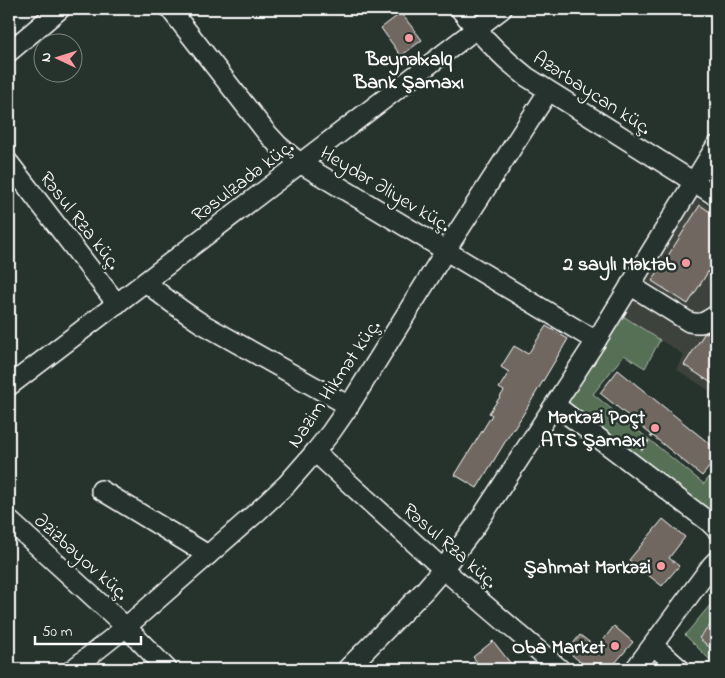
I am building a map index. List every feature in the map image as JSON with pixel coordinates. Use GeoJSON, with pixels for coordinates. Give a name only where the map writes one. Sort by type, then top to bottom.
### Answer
{"type":"FeatureCollection","features":[{"type":"Feature","properties":{"kind":"street"},"geometry":{"type":"LineString","coordinates":[[9,52],[60,9]]}},
{"type":"Feature","properties":{"kind":"street","name":"Heydər Əliyev küç."},"geometry":{"type":"LineString","coordinates":[[170,9],[266,132],[278,145],[300,163],[596,341]]}},
{"type":"Feature","properties":{"kind":"street","name":"Azərbaycan küç."},"geometry":{"type":"LineString","coordinates":[[460,9],[476,29],[511,65],[548,92],[716,196]]}},
{"type":"Feature","properties":{"kind":"street","name":"Rəsulzadə küç."},"geometry":{"type":"LineString","coordinates":[[9,386],[502,9]]}},
{"type":"Feature","properties":{"kind":"street","name":"Nazim Hikmət küç."},"geometry":{"type":"LineString","coordinates":[[73,669],[126,627],[208,555],[281,489],[315,452],[349,406],[446,250],[548,92]]}},
{"type":"Feature","properties":{"kind":"street"},"geometry":{"type":"LineString","coordinates":[[347,669],[424,591],[474,527],[596,341],[716,146]]}},
{"type":"Feature","properties":{"kind":"street","name":"Rəsul Rza küç."},"geometry":{"type":"LineString","coordinates":[[9,163],[117,304]]}},
{"type":"Feature","properties":{"kind":"street","name":"Rəsul Rza küç."},"geometry":{"type":"LineString","coordinates":[[146,282],[201,323],[349,406]]}},
{"type":"Feature","properties":{"kind":"street"},"geometry":{"type":"LineString","coordinates":[[630,286],[688,322],[697,324],[705,322],[716,315]]}},
{"type":"Feature","properties":{"kind":"street"},"geometry":{"type":"LineString","coordinates":[[555,405],[716,529]]}},
{"type":"Feature","properties":{"kind":"street","name":"Rəsul Rza küç."},"geometry":{"type":"LineString","coordinates":[[315,452],[443,569],[560,669]]}},
{"type":"Feature","properties":{"kind":"street"},"geometry":{"type":"LineString","coordinates":[[101,490],[208,555]]}},
{"type":"Feature","properties":{"kind":"street","name":"Əzizbəyov küç."},"geometry":{"type":"LineString","coordinates":[[9,520],[126,627],[167,669]]}},
{"type":"Feature","properties":{"kind":"street"},"geometry":{"type":"LineString","coordinates":[[636,669],[716,561]]}},
{"type":"Feature","properties":{"kind":"street"},"geometry":{"type":"LineString","coordinates":[[654,646],[680,669]]}},
{"type":"Feature","properties":{"kind":"shaded area","name":"2 saylı Məktəb"},"geometry":{"type":"Polygon","coordinates":[[[696,198],[716,211],[716,395],[676,369],[684,355],[623,316],[696,198]]]}},
{"type":"Feature","properties":{"kind":"green space"},"geometry":{"type":"Polygon","coordinates":[[[623,316],[660,340],[645,368],[624,355],[593,394],[704,484],[716,468],[716,515],[566,403],[623,316]]]}},
{"type":"Feature","properties":{"kind":"green space"},"geometry":{"type":"Polygon","coordinates":[[[716,598],[716,666],[685,635],[716,598]]]}},
{"type":"Feature","properties":{"kind":"building"},"geometry":{"type":"Polygon","coordinates":[[[401,13],[422,40],[401,56],[381,28],[401,13]]]}},
{"type":"Feature","properties":{"kind":"building"},"geometry":{"type":"Polygon","coordinates":[[[700,205],[716,216],[716,259],[688,304],[652,281],[700,205]]]}},
{"type":"Feature","properties":{"kind":"building"},"geometry":{"type":"Polygon","coordinates":[[[546,326],[568,339],[477,488],[455,475],[492,415],[489,413],[504,391],[499,388],[509,372],[501,367],[514,346],[528,354],[546,326]]]}},
{"type":"Feature","properties":{"kind":"building"},"geometry":{"type":"Polygon","coordinates":[[[716,331],[716,386],[684,365],[704,334],[716,331]]]}},
{"type":"Feature","properties":{"kind":"building"},"geometry":{"type":"Polygon","coordinates":[[[618,370],[716,449],[716,459],[702,476],[600,393],[618,370]]]}},
{"type":"Feature","properties":{"kind":"building"},"geometry":{"type":"Polygon","coordinates":[[[663,519],[685,537],[669,558],[679,566],[662,586],[629,560],[663,519]]]}},
{"type":"Feature","properties":{"kind":"building"},"geometry":{"type":"Polygon","coordinates":[[[716,619],[716,653],[699,638],[716,619]]]}},
{"type":"Feature","properties":{"kind":"building"},"geometry":{"type":"Polygon","coordinates":[[[614,626],[633,642],[610,669],[589,669],[567,651],[580,635],[597,648],[614,626]]]}},
{"type":"Feature","properties":{"kind":"building"},"geometry":{"type":"Polygon","coordinates":[[[493,641],[515,669],[482,669],[473,657],[493,641]]]}},
{"type":"Feature","properties":{"kind":"place","name":"Beynəlxalq Bank Şamaxı"},"geometry":{"type":"Point","coordinates":[409,38]}},
{"type":"Feature","properties":{"kind":"place","name":"2 saylı Məktəb"},"geometry":{"type":"Point","coordinates":[686,263]}},
{"type":"Feature","properties":{"kind":"place","name":"Mərkəzi Poçt ATS Şamaxı"},"geometry":{"type":"Point","coordinates":[655,428]}},
{"type":"Feature","properties":{"kind":"place","name":"Şahmat Mərkəzi"},"geometry":{"type":"Point","coordinates":[661,566]}},
{"type":"Feature","properties":{"kind":"place","name":"Oba Market"},"geometry":{"type":"Point","coordinates":[615,646]}}]}
